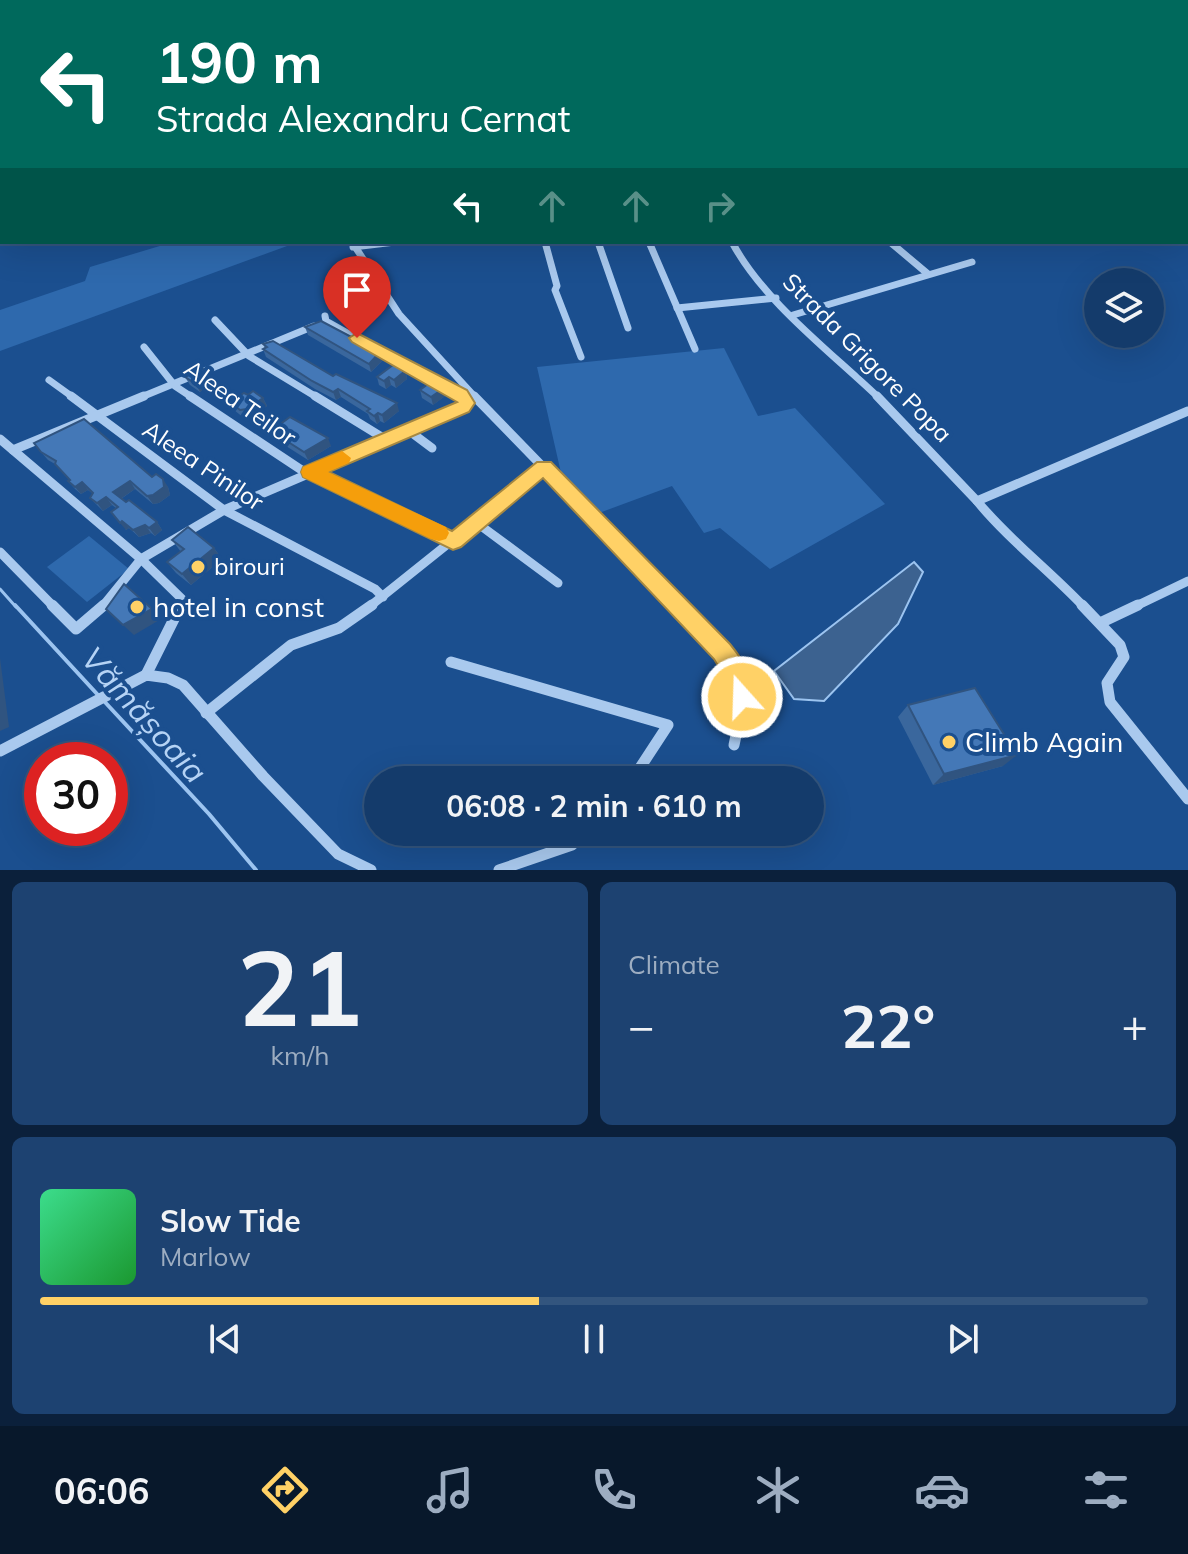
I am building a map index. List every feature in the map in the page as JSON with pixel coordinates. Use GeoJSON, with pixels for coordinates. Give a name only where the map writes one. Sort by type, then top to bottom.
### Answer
{"type":"FeatureCollection","features":[{"type":"Feature","properties":{"kind":"street"},"geometry":{"type":"LineString","coordinates":[[546,244],[557,286],[555,290],[581,357]]}},
{"type":"Feature","properties":{"kind":"street"},"geometry":{"type":"LineString","coordinates":[[599,244],[628,328]]}},
{"type":"Feature","properties":{"kind":"street"},"geometry":{"type":"LineString","coordinates":[[650,244],[695,349]]}},
{"type":"Feature","properties":{"kind":"street","name":"Strada Grigore Popa"},"geometry":{"type":"LineString","coordinates":[[733,244],[745,265],[776,298],[935,452],[1002,532],[1049,570],[1120,645],[1124,657],[1107,683],[1110,702],[1188,799]]}},
{"type":"Feature","properties":{"kind":"street"},"geometry":{"type":"LineString","coordinates":[[892,244],[928,274]]}},
{"type":"Feature","properties":{"kind":"street"},"geometry":{"type":"LineString","coordinates":[[353,245],[399,314],[656,580],[733,666],[741,684],[742,697],[734,745]]}},
{"type":"Feature","properties":{"kind":"street"},"geometry":{"type":"LineString","coordinates":[[793,315],[972,262]]}},
{"type":"Feature","properties":{"kind":"street"},"geometry":{"type":"LineString","coordinates":[[677,308],[776,298]]}},
{"type":"Feature","properties":{"kind":"street"},"geometry":{"type":"LineString","coordinates":[[0,552],[76,629],[98,612],[141,559],[167,541],[224,510],[462,408],[467,403],[461,395],[326,318],[13,450]]}},
{"type":"Feature","properties":{"kind":"street"},"geometry":{"type":"LineString","coordinates":[[215,320],[246,354],[385,439]]}},
{"type":"Feature","properties":{"kind":"street","name":"Aleea Teilor"},"geometry":{"type":"LineString","coordinates":[[144,347],[173,384],[303,471],[453,541]]}},
{"type":"Feature","properties":{"kind":"street","name":"Aleea Pinilor"},"geometry":{"type":"LineString","coordinates":[[49,380],[224,510],[375,589],[383,597]]}},
{"type":"Feature","properties":{"kind":"street"},"geometry":{"type":"LineString","coordinates":[[977,501],[1188,411]]}},
{"type":"Feature","properties":{"kind":"street"},"geometry":{"type":"LineString","coordinates":[[408,430],[432,448]]}},
{"type":"Feature","properties":{"kind":"street"},"geometry":{"type":"LineString","coordinates":[[0,439],[141,559],[183,600],[146,675],[0,751]]}},
{"type":"Feature","properties":{"kind":"street"},"geometry":{"type":"LineString","coordinates":[[206,713],[291,645],[339,628],[383,597],[544,467]]}},
{"type":"Feature","properties":{"kind":"street"},"geometry":{"type":"LineString","coordinates":[[477,523],[558,583]]}},
{"type":"Feature","properties":{"kind":"street"},"geometry":{"type":"LineString","coordinates":[[1100,623],[1188,581]]}},
{"type":"Feature","properties":{"kind":"street"},"geometry":{"type":"LineString","coordinates":[[451,662],[668,725],[641,766]]}},
{"type":"Feature","properties":{"kind":"street"},"geometry":{"type":"LineString","coordinates":[[146,675],[168,678],[183,685],[338,854],[371,870]]}},
{"type":"Feature","properties":{"kind":"street"},"geometry":{"type":"LineString","coordinates":[[499,870],[569,846]]}},
{"type":"Feature","properties":{"kind":"shaded area"},"geometry":{"type":"Polygon","coordinates":[[[166,244],[293,244],[0,351],[0,310],[85,281],[90,267],[166,244]]]}},
{"type":"Feature","properties":{"kind":"shaded area"},"geometry":{"type":"Polygon","coordinates":[[[724,348],[758,416],[795,408],[885,504],[770,569],[720,528],[704,533],[672,486],[599,513],[561,473],[537,367],[724,348]]]}},
{"type":"Feature","properties":{"kind":"shaded area"},"geometry":{"type":"Polygon","coordinates":[[[89,536],[129,569],[87,602],[47,567],[89,536]]]}},
{"type":"Feature","properties":{"kind":"shaded area"},"geometry":{"type":"Polygon","coordinates":[[[914,562],[923,572],[898,624],[824,701],[794,699],[774,671],[914,562]]]}},
{"type":"Feature","properties":{"kind":"building"},"geometry":{"type":"Polygon","coordinates":[[[350,284],[356,294],[348,296],[355,309],[350,312],[334,290],[350,284]]]}},
{"type":"Feature","properties":{"kind":"building"},"geometry":{"type":"Polygon","coordinates":[[[321,321],[380,352],[369,364],[305,327],[321,321]]]}},
{"type":"Feature","properties":{"kind":"building"},"geometry":{"type":"Polygon","coordinates":[[[273,341],[333,376],[336,374],[397,403],[382,415],[378,413],[374,416],[367,411],[370,409],[338,389],[333,392],[312,381],[263,349],[267,347],[263,344],[273,341]]]}},
{"type":"Feature","properties":{"kind":"building"},"geometry":{"type":"Polygon","coordinates":[[[397,362],[405,366],[401,369],[405,371],[394,380],[389,377],[384,381],[377,377],[397,362]]]}},
{"type":"Feature","properties":{"kind":"building"},"geometry":{"type":"Polygon","coordinates":[[[203,369],[207,371],[202,374],[207,376],[196,384],[185,377],[203,369]]]}},
{"type":"Feature","properties":{"kind":"building"},"geometry":{"type":"Polygon","coordinates":[[[432,381],[444,388],[431,397],[420,390],[432,381]]]}},
{"type":"Feature","properties":{"kind":"building"},"geometry":{"type":"Polygon","coordinates":[[[253,391],[263,398],[247,409],[240,410],[230,402],[244,393],[248,395],[253,391]]]}},
{"type":"Feature","properties":{"kind":"building"},"geometry":{"type":"Polygon","coordinates":[[[290,417],[328,438],[304,452],[271,431],[290,417]]]}},
{"type":"Feature","properties":{"kind":"building"},"geometry":{"type":"Polygon","coordinates":[[[84,419],[152,477],[156,474],[163,479],[164,487],[153,495],[147,496],[130,481],[113,492],[126,502],[129,500],[157,522],[149,528],[145,525],[133,530],[122,521],[120,523],[111,512],[118,507],[106,497],[97,503],[90,498],[93,493],[82,482],[75,487],[55,464],[56,461],[41,452],[34,443],[84,419]]]}},
{"type":"Feature","properties":{"kind":"building"},"geometry":{"type":"Polygon","coordinates":[[[188,527],[214,548],[182,574],[167,562],[184,549],[172,540],[188,527]]]}},
{"type":"Feature","properties":{"kind":"building"},"geometry":{"type":"Polygon","coordinates":[[[124,584],[152,609],[123,625],[106,609],[124,584]]]}},
{"type":"Feature","properties":{"kind":"building","name":"Climb Again"},"geometry":{"type":"Polygon","coordinates":[[[975,688],[1017,755],[944,774],[908,705],[975,688]]]}},
{"type":"Feature","properties":{"kind":"waterway","name":"Vămășoaia"},"geometry":{"type":"LineString","coordinates":[[0,589],[16,607]]}},
{"type":"Feature","properties":{"kind":"waterway","name":"Vămășoaia"},"geometry":{"type":"LineString","coordinates":[[15,605],[98,695]]}},
{"type":"Feature","properties":{"kind":"waterway","name":"Vămășoaia"},"geometry":{"type":"LineString","coordinates":[[103,700],[209,814],[256,870]]}},
{"type":"Feature","properties":{"kind":"slow traffic"},"geometry":{"type":"LineString","coordinates":[[342,458],[310,472],[439,533]]}},
{"type":"Feature","properties":{"kind":"place","name":"birouri"},"geometry":{"type":"Point","coordinates":[198,567]}},
{"type":"Feature","properties":{"kind":"place","name":"hotel in const"},"geometry":{"type":"Point","coordinates":[137,607]}},
{"type":"Feature","properties":{"kind":"place","name":"Climb Again"},"geometry":{"type":"Point","coordinates":[949,742]}},
{"type":"Feature","properties":{"kind":"route"},"geometry":{"type":"LineString","coordinates":[[357,338],[461,395],[467,403],[462,408],[310,472],[453,541],[544,467],[722,651],[741,684],[742,697]]}}]}
